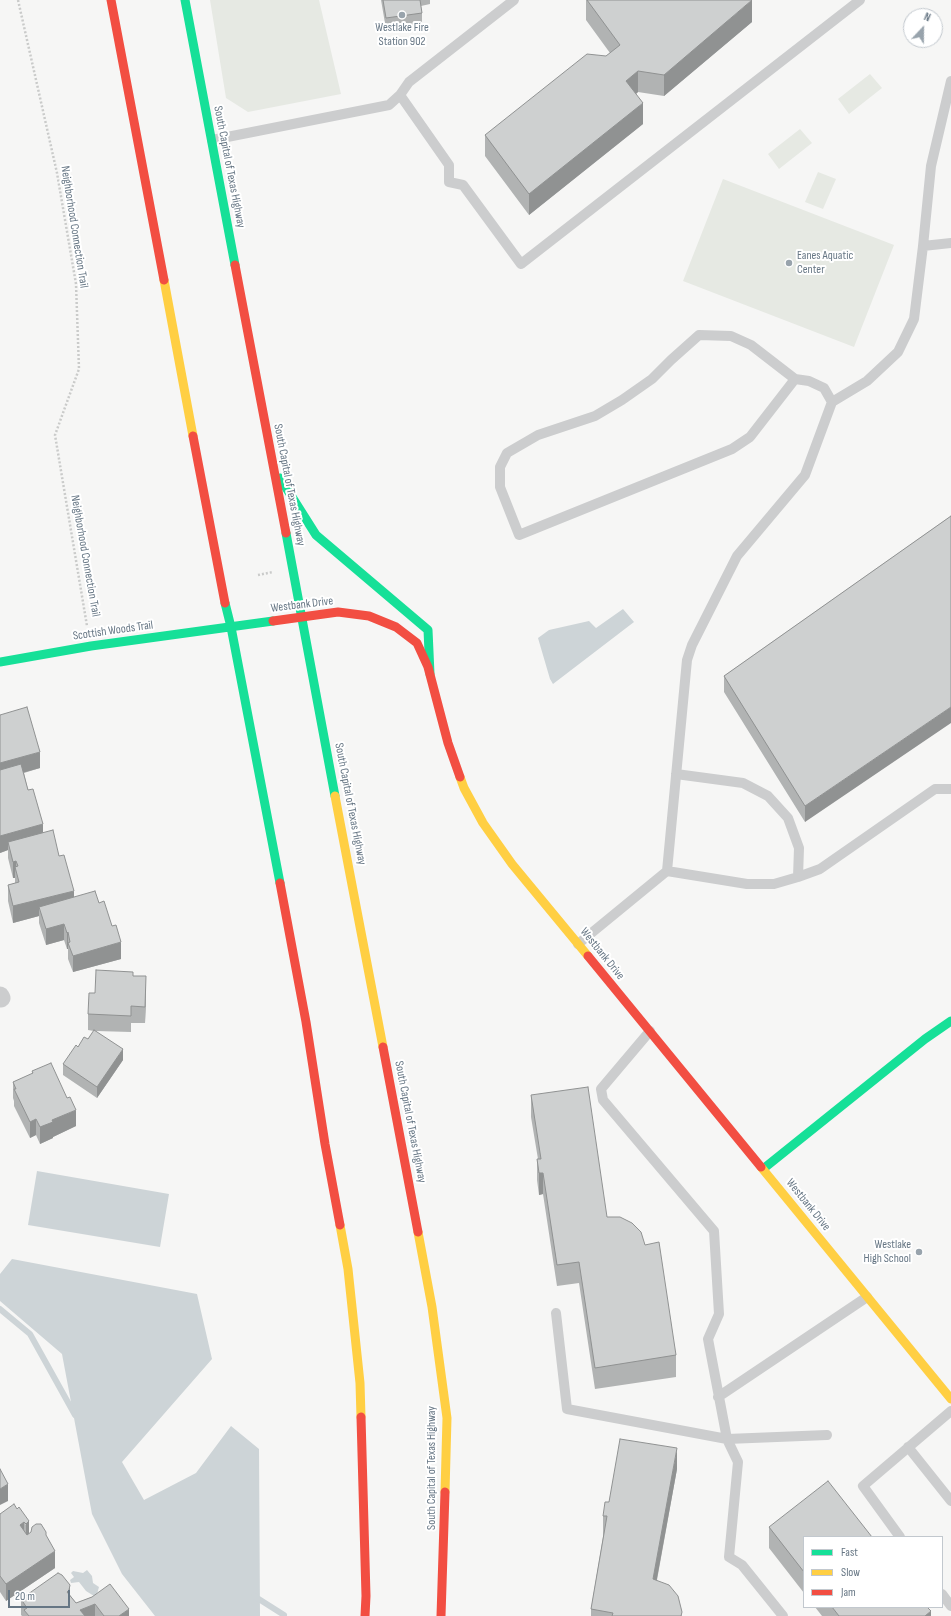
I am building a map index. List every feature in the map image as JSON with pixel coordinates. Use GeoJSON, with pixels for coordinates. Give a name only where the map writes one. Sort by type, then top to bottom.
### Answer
{"type":"FeatureCollection","features":[{"type":"Feature","properties":{"kind":"main road"},"geometry":{"type":"LineString","coordinates":[[111,0],[220,582],[231,627],[306,1022],[325,1144],[348,1269],[360,1383],[366,1596],[365,1616]]}},
{"type":"Feature","properties":{"kind":"main road","name":"South Capital of Texas Highway"},"geometry":{"type":"LineString","coordinates":[[185,0],[432,1307],[447,1418],[441,1616]]}},
{"type":"Feature","properties":{"kind":"main road"},"geometry":{"type":"LineString","coordinates":[[274,468],[316,535],[428,630],[430,674]]}},
{"type":"Feature","properties":{"kind":"main road","name":"Westbank Drive"},"geometry":{"type":"LineString","coordinates":[[231,627],[338,612],[369,616],[396,627],[417,643],[428,667],[448,743],[464,788],[483,823],[512,864],[951,1399]]}},
{"type":"Feature","properties":{"kind":"main road","name":"Scottish Woods Trail"},"geometry":{"type":"LineString","coordinates":[[0,662],[90,646],[231,627]]}},
{"type":"Feature","properties":{"kind":"main road"},"geometry":{"type":"LineString","coordinates":[[763,1169],[925,1039],[951,1021]]}},
{"type":"Feature","properties":{"kind":"lane"},"geometry":{"type":"LineString","coordinates":[[212,140],[389,105],[400,95],[409,82],[514,0]]}},
{"type":"Feature","properties":{"kind":"lane"},"geometry":{"type":"LineString","coordinates":[[400,95],[449,165],[449,182],[463,185],[521,264],[860,0]]}},
{"type":"Feature","properties":{"kind":"lane"},"geometry":{"type":"LineString","coordinates":[[578,944],[667,871],[687,660],[692,644],[737,556],[804,475],[832,402],[867,381],[898,352],[914,319],[931,166],[951,81]]}},
{"type":"Feature","properties":{"kind":"lane"},"geometry":{"type":"LineString","coordinates":[[923,246],[951,244]]}},
{"type":"Feature","properties":{"kind":"lane"},"geometry":{"type":"LineString","coordinates":[[796,379],[750,437],[732,448],[519,535],[500,487],[500,467],[507,453],[538,435],[595,416],[622,400],[652,379],[699,335],[731,336],[751,345],[796,379],[809,380],[824,388],[832,402]]}},
{"type":"Feature","properties":{"kind":"lane"},"geometry":{"type":"LineString","coordinates":[[676,774],[743,783],[768,796],[788,818],[799,848],[798,877]]}},
{"type":"Feature","properties":{"kind":"lane"},"geometry":{"type":"LineString","coordinates":[[667,871],[747,884],[774,884],[820,869],[935,789],[951,789]]}},
{"type":"Feature","properties":{"kind":"lane"},"geometry":{"type":"LineString","coordinates":[[650,1031],[601,1089],[603,1100],[714,1231],[719,1314],[708,1339],[727,1439],[738,1462],[728,1557],[742,1565],[783,1616]]}},
{"type":"Feature","properties":{"kind":"lane"},"geometry":{"type":"LineString","coordinates":[[718,1397],[867,1297]]}},
{"type":"Feature","properties":{"kind":"lane"},"geometry":{"type":"LineString","coordinates":[[556,1313],[567,1409],[727,1439],[827,1435]]}},
{"type":"Feature","properties":{"kind":"lane"},"geometry":{"type":"LineString","coordinates":[[899,1536],[863,1486],[951,1411]]}},
{"type":"Feature","properties":{"kind":"lane"},"geometry":{"type":"LineString","coordinates":[[908,1447],[951,1501]]}},
{"type":"Feature","properties":{"kind":"lane"},"geometry":{"type":"LineString","coordinates":[[945,1593],[951,1606]]}},
{"type":"Feature","properties":{"kind":"path","name":"Neighborhood Connection Trail"},"geometry":{"type":"LineString","coordinates":[[18,0],[57,173],[76,284],[79,369],[55,435],[90,646]]}},
{"type":"Feature","properties":{"kind":"path"},"geometry":{"type":"LineString","coordinates":[[258,575],[277,572]]}},
{"type":"Feature","properties":{"kind":"shaded area"},"geometry":{"type":"Polygon","coordinates":[[[210,0],[319,0],[341,94],[248,112],[226,98],[210,0]]]}},
{"type":"Feature","properties":{"kind":"shaded area"},"geometry":{"type":"Polygon","coordinates":[[[870,74],[882,88],[849,114],[838,99],[870,74]]]}},
{"type":"Feature","properties":{"kind":"shaded area"},"geometry":{"type":"Polygon","coordinates":[[[800,129],[812,143],[779,169],[768,154],[800,129]]]}},
{"type":"Feature","properties":{"kind":"shaded area"},"geometry":{"type":"Polygon","coordinates":[[[818,172],[836,179],[823,209],[805,202],[818,172]]]}},
{"type":"Feature","properties":{"kind":"shaded area","name":"Eanes Aquatic Center"},"geometry":{"type":"Polygon","coordinates":[[[723,179],[894,245],[854,347],[683,281],[723,179]]]}},
{"type":"Feature","properties":{"kind":"shaded area"},"geometry":{"type":"Polygon","coordinates":[[[623,609],[634,622],[553,684],[550,679],[538,638],[549,630],[589,621],[596,628],[623,609]]]}},
{"type":"Feature","properties":{"kind":"shaded area"},"geometry":{"type":"Polygon","coordinates":[[[37,1171],[169,1194],[160,1247],[28,1225],[37,1171]]]}},
{"type":"Feature","properties":{"kind":"shaded area"},"geometry":{"type":"Polygon","coordinates":[[[12,1259],[197,1294],[212,1359],[122,1462],[144,1500],[196,1473],[231,1426],[259,1449],[260,1616],[155,1616],[122,1574],[92,1514],[62,1354],[0,1301],[0,1274],[12,1259]]]}},
{"type":"Feature","properties":{"kind":"shaded area"},"geometry":{"type":"Polygon","coordinates":[[[87,1570],[92,1576],[93,1583],[99,1587],[97,1594],[94,1596],[86,1591],[79,1582],[71,1583],[70,1580],[74,1577],[71,1573],[73,1571],[83,1573],[87,1570]]]}},
{"type":"Feature","properties":{"kind":"building"},"geometry":{"type":"Polygon","coordinates":[[[383,0],[420,0],[422,13],[386,18],[383,0]]]}},
{"type":"Feature","properties":{"kind":"building"},"geometry":{"type":"Polygon","coordinates":[[[587,0],[752,0],[664,75],[638,71],[626,81],[643,103],[529,194],[485,135],[587,54],[606,56],[620,45],[587,0]]]}},
{"type":"Feature","properties":{"kind":"building"},"geometry":{"type":"Polygon","coordinates":[[[951,516],[951,707],[805,806],[724,676],[951,516]]]}},
{"type":"Feature","properties":{"kind":"building"},"geometry":{"type":"Polygon","coordinates":[[[27,707],[40,752],[0,763],[0,715],[27,707]]]}},
{"type":"Feature","properties":{"kind":"building"},"geometry":{"type":"Polygon","coordinates":[[[21,764],[28,790],[33,789],[43,824],[0,836],[0,770],[21,764]]]}},
{"type":"Feature","properties":{"kind":"building"},"geometry":{"type":"Polygon","coordinates":[[[53,830],[59,856],[64,855],[74,891],[13,906],[8,885],[19,882],[15,867],[18,866],[16,861],[13,862],[8,842],[53,830]]]}},
{"type":"Feature","properties":{"kind":"building"},"geometry":{"type":"Polygon","coordinates":[[[95,891],[99,903],[104,901],[112,926],[116,925],[121,942],[73,956],[68,943],[70,942],[68,932],[67,933],[64,924],[46,929],[39,907],[95,891]]]}},
{"type":"Feature","properties":{"kind":"building"},"geometry":{"type":"Polygon","coordinates":[[[96,970],[133,972],[133,976],[146,976],[145,1007],[131,1006],[131,1016],[88,1014],[89,993],[95,993],[96,970]]]}},
{"type":"Feature","properties":{"kind":"building"},"geometry":{"type":"Polygon","coordinates":[[[94,1030],[123,1049],[97,1087],[63,1064],[76,1045],[78,1047],[84,1037],[88,1039],[94,1030]]]}},
{"type":"Feature","properties":{"kind":"building"},"geometry":{"type":"Polygon","coordinates":[[[51,1063],[67,1098],[70,1097],[76,1110],[52,1120],[53,1122],[40,1127],[36,1119],[30,1122],[14,1089],[16,1089],[13,1082],[33,1073],[32,1071],[51,1063]]]}},
{"type":"Feature","properties":{"kind":"building"},"geometry":{"type":"Polygon","coordinates":[[[588,1087],[607,1217],[620,1217],[632,1223],[641,1232],[645,1245],[659,1242],[676,1355],[595,1368],[579,1262],[557,1265],[543,1173],[539,1173],[537,1159],[541,1159],[531,1095],[588,1087]]]}},
{"type":"Feature","properties":{"kind":"building"},"geometry":{"type":"Polygon","coordinates":[[[620,1439],[677,1448],[653,1579],[669,1585],[678,1596],[682,1612],[681,1616],[612,1616],[613,1613],[591,1609],[607,1516],[603,1516],[605,1502],[609,1502],[620,1439]]]}},
{"type":"Feature","properties":{"kind":"building"},"geometry":{"type":"Polygon","coordinates":[[[0,1469],[8,1484],[0,1489],[0,1469]]]}},
{"type":"Feature","properties":{"kind":"building"},"geometry":{"type":"Polygon","coordinates":[[[828,1481],[871,1536],[803,1536],[803,1571],[769,1527],[828,1481]]]}},
{"type":"Feature","properties":{"kind":"building"},"geometry":{"type":"Polygon","coordinates":[[[14,1504],[17,1509],[19,1507],[29,1521],[26,1524],[24,1522],[20,1525],[27,1535],[31,1532],[32,1527],[36,1524],[41,1524],[55,1551],[6,1584],[0,1576],[0,1514],[14,1504]]]}},
{"type":"Feature","properties":{"kind":"building"},"geometry":{"type":"Polygon","coordinates":[[[58,1573],[62,1575],[70,1585],[67,1592],[76,1603],[92,1597],[110,1584],[129,1609],[119,1616],[104,1616],[95,1604],[80,1610],[85,1616],[29,1616],[24,1610],[27,1608],[21,1599],[58,1573]]]}},
{"type":"Feature","properties":{"kind":"building"},"geometry":{"type":"Polygon","coordinates":[[[833,1608],[928,1608],[931,1611],[925,1616],[839,1616],[833,1608]]]}},
{"type":"Feature","properties":{"kind":"waterway"},"geometry":{"type":"LineString","coordinates":[[0,1309],[30,1334],[75,1415]]}},
{"type":"Feature","properties":{"kind":"waterway"},"geometry":{"type":"LineString","coordinates":[[254,1596],[284,1615]]}},
{"type":"Feature","properties":{"kind":"traffic: fast"},"geometry":{"type":"LineString","coordinates":[[185,0],[235,265]]}},
{"type":"Feature","properties":{"kind":"traffic: fast"},"geometry":{"type":"LineString","coordinates":[[280,478],[316,535],[428,630],[430,674]]}},
{"type":"Feature","properties":{"kind":"traffic: fast"},"geometry":{"type":"LineString","coordinates":[[286,533],[335,796]]}},
{"type":"Feature","properties":{"kind":"traffic: fast"},"geometry":{"type":"LineString","coordinates":[[225,603],[231,627],[280,883]]}},
{"type":"Feature","properties":{"kind":"traffic: fast"},"geometry":{"type":"LineString","coordinates":[[0,662],[91,646],[273,621]]}},
{"type":"Feature","properties":{"kind":"traffic: fast"},"geometry":{"type":"LineString","coordinates":[[763,1169],[925,1039],[951,1021]]}},
{"type":"Feature","properties":{"kind":"traffic: slow"},"geometry":{"type":"LineString","coordinates":[[164,280],[193,436]]}},
{"type":"Feature","properties":{"kind":"traffic: slow"},"geometry":{"type":"LineString","coordinates":[[460,777],[464,788],[483,823],[512,864],[588,956]]}},
{"type":"Feature","properties":{"kind":"traffic: slow"},"geometry":{"type":"LineString","coordinates":[[335,796],[383,1047]]}},
{"type":"Feature","properties":{"kind":"traffic: slow"},"geometry":{"type":"LineString","coordinates":[[761,1167],[951,1399]]}},
{"type":"Feature","properties":{"kind":"traffic: slow"},"geometry":{"type":"LineString","coordinates":[[340,1225],[348,1269],[360,1383],[361,1417]]}},
{"type":"Feature","properties":{"kind":"traffic: slow"},"geometry":{"type":"LineString","coordinates":[[418,1232],[432,1307],[447,1418],[445,1492]]}},
{"type":"Feature","properties":{"kind":"traffic: jam"},"geometry":{"type":"LineString","coordinates":[[111,0],[164,280]]}},
{"type":"Feature","properties":{"kind":"traffic: jam"},"geometry":{"type":"LineString","coordinates":[[235,265],[286,533]]}},
{"type":"Feature","properties":{"kind":"traffic: jam"},"geometry":{"type":"LineString","coordinates":[[193,436],[225,603]]}},
{"type":"Feature","properties":{"kind":"traffic: jam"},"geometry":{"type":"LineString","coordinates":[[273,621],[338,612],[369,616],[396,627],[417,643],[428,667],[448,743],[460,777]]}},
{"type":"Feature","properties":{"kind":"traffic: jam"},"geometry":{"type":"LineString","coordinates":[[280,883],[306,1022],[325,1144],[340,1225]]}},
{"type":"Feature","properties":{"kind":"traffic: jam"},"geometry":{"type":"LineString","coordinates":[[588,956],[761,1167]]}},
{"type":"Feature","properties":{"kind":"traffic: jam"},"geometry":{"type":"LineString","coordinates":[[383,1047],[418,1232]]}},
{"type":"Feature","properties":{"kind":"traffic: jam"},"geometry":{"type":"LineString","coordinates":[[361,1417],[366,1596],[365,1616]]}},
{"type":"Feature","properties":{"kind":"traffic: jam"},"geometry":{"type":"LineString","coordinates":[[441,1616],[445,1492]]}},
{"type":"Feature","properties":{"kind":"place","name":"Westlake Fire Station 902"},"geometry":{"type":"Point","coordinates":[402,15]}},
{"type":"Feature","properties":{"kind":"place","name":"Eanes Aquatic Center"},"geometry":{"type":"Point","coordinates":[789,263]}},
{"type":"Feature","properties":{"kind":"place","name":"Westlake High School"},"geometry":{"type":"Point","coordinates":[919,1252]}}]}
